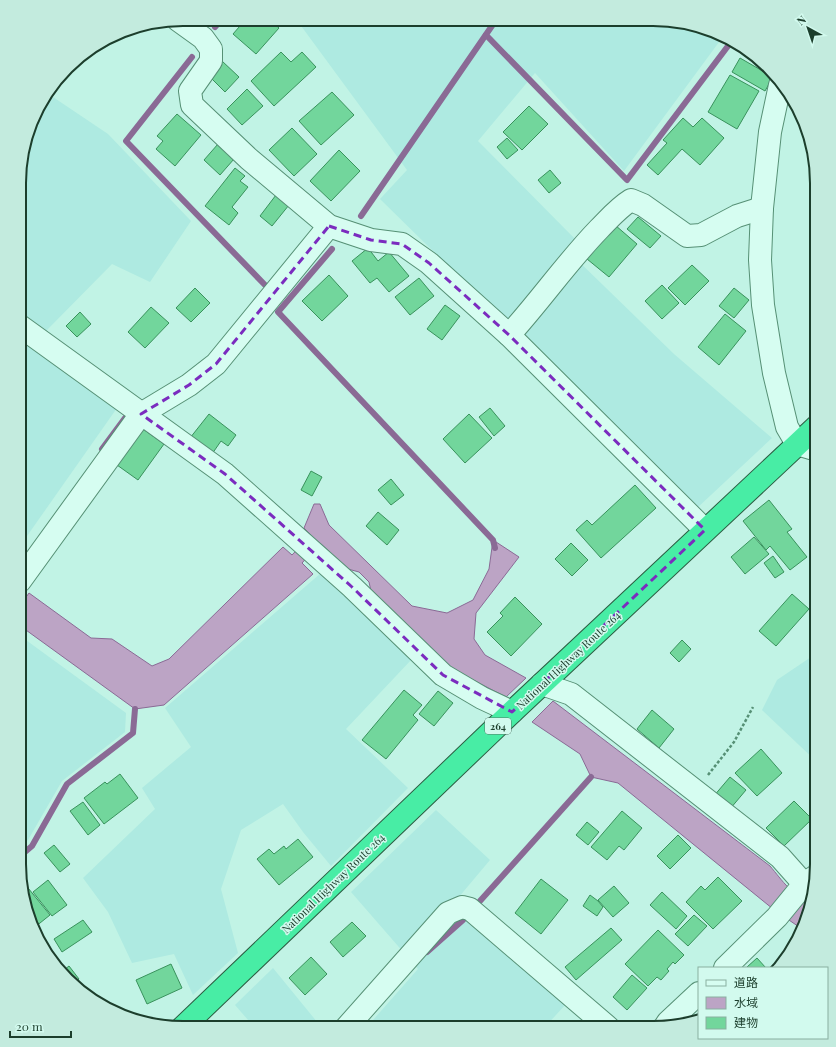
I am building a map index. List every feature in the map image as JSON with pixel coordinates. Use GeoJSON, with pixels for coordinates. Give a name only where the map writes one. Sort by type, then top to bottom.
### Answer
{"type":"FeatureCollection","features":[{"type":"Feature","properties":{"kind":"highway","name":"National Highway Route 264"},"geometry":{"type":"LineString","coordinates":[[189,1021],[512,712],[705,530],[807,447]]}},
{"type":"Feature","properties":{"kind":"street"},"geometry":{"type":"LineString","coordinates":[[186,26],[203,38],[211,50],[211,61],[190,91],[192,105],[249,159],[329,226],[371,240],[402,244],[430,263],[508,335],[705,530]]}},
{"type":"Feature","properties":{"kind":"street"},"geometry":{"type":"LineString","coordinates":[[779,89],[770,132],[762,208],[760,260],[763,305],[774,373],[787,427],[807,447]]}},
{"type":"Feature","properties":{"kind":"street"},"geometry":{"type":"LineString","coordinates":[[508,335],[589,239],[622,206],[631,200],[643,205],[687,236],[701,235],[737,216],[762,208]]}},
{"type":"Feature","properties":{"kind":"street"},"geometry":{"type":"LineString","coordinates":[[26,573],[140,414],[189,385],[216,364],[329,226]]}},
{"type":"Feature","properties":{"kind":"street"},"geometry":{"type":"LineString","coordinates":[[26,330],[225,474],[352,586],[443,675],[482,698],[512,712]]}},
{"type":"Feature","properties":{"kind":"street"},"geometry":{"type":"LineString","coordinates":[[542,684],[571,694],[780,857],[807,883],[777,917],[725,967]]}},
{"type":"Feature","properties":{"kind":"street"},"geometry":{"type":"LineString","coordinates":[[352,1021],[448,914],[462,907],[470,909],[601,1021]]}},
{"type":"Feature","properties":{"kind":"street"},"geometry":{"type":"LineString","coordinates":[[670,1020],[698,994]]}},
{"type":"Feature","properties":{"kind":"path"},"geometry":{"type":"LineString","coordinates":[[695,791],[734,742],[753,707]]}},
{"type":"Feature","properties":{"kind":"highlighted area"},"geometry":{"type":"Polygon","coordinates":[[[329,226],[371,240],[402,244],[429,263],[509,335],[705,530],[512,712],[443,675],[352,587],[225,474],[141,414],[189,385],[216,364],[329,226]]]}},
{"type":"Feature","properties":{"kind":"shaded area"},"geometry":{"type":"Polygon","coordinates":[[[301,26],[663,26],[694,31],[720,41],[624,171],[535,73],[478,141],[578,242],[570,253],[674,354],[772,438],[696,509],[380,199],[407,170],[301,26]]]}},
{"type":"Feature","properties":{"kind":"shaded area"},"geometry":{"type":"Polygon","coordinates":[[[52,96],[108,134],[191,221],[150,282],[112,264],[46,331],[26,317],[26,173],[34,132],[42,113],[52,96]]]}},
{"type":"Feature","properties":{"kind":"shaded area"},"geometry":{"type":"Polygon","coordinates":[[[26,342],[117,408],[26,537],[26,342]]]}},
{"type":"Feature","properties":{"kind":"shaded area"},"geometry":{"type":"Polygon","coordinates":[[[321,573],[412,659],[346,729],[408,788],[331,866],[303,832],[283,804],[241,830],[221,889],[238,953],[193,995],[174,954],[132,963],[108,912],[83,878],[155,809],[142,788],[191,747],[165,708],[321,573]]]}},
{"type":"Feature","properties":{"kind":"shaded area"},"geometry":{"type":"Polygon","coordinates":[[[26,640],[126,713],[125,732],[62,781],[26,842],[26,640]]]}},
{"type":"Feature","properties":{"kind":"shaded area"},"geometry":{"type":"Polygon","coordinates":[[[810,658],[810,755],[762,710],[777,680],[810,658]]]}},
{"type":"Feature","properties":{"kind":"shaded area"},"geometry":{"type":"Polygon","coordinates":[[[436,810],[490,860],[453,904],[567,1003],[550,1021],[372,1021],[418,969],[351,892],[436,810]]]}},
{"type":"Feature","properties":{"kind":"shaded area"},"geometry":{"type":"Polygon","coordinates":[[[273,968],[316,1021],[249,1021],[235,1005],[273,968]]]}},
{"type":"Feature","properties":{"kind":"water"},"geometry":{"type":"Polygon","coordinates":[[[314,504],[320,504],[329,525],[412,606],[447,613],[473,600],[489,569],[493,540],[519,557],[476,613],[474,639],[485,655],[526,678],[506,697],[450,668],[371,591],[369,582],[359,572],[348,569],[320,543],[302,563],[313,574],[164,705],[135,709],[26,630],[26,597],[29,593],[91,638],[112,639],[152,666],[169,659],[283,547],[292,555],[311,535],[304,528],[314,504]]]}},
{"type":"Feature","properties":{"kind":"water"},"geometry":{"type":"Polygon","coordinates":[[[553,701],[770,866],[788,888],[806,899],[797,926],[773,909],[618,783],[591,777],[580,754],[532,722],[553,701]]]}},
{"type":"Feature","properties":{"kind":"building"},"geometry":{"type":"Polygon","coordinates":[[[240,26],[277,26],[279,28],[256,54],[233,34],[240,26]]]}},
{"type":"Feature","properties":{"kind":"building"},"geometry":{"type":"Polygon","coordinates":[[[281,52],[291,62],[302,52],[316,67],[274,106],[251,81],[281,52]]]}},
{"type":"Feature","properties":{"kind":"building"},"geometry":{"type":"Polygon","coordinates":[[[740,58],[764,72],[772,80],[765,91],[732,72],[740,58]]]}},
{"type":"Feature","properties":{"kind":"building"},"geometry":{"type":"Polygon","coordinates":[[[222,61],[239,77],[225,92],[208,75],[222,61]]]}},
{"type":"Feature","properties":{"kind":"building"},"geometry":{"type":"Polygon","coordinates":[[[730,75],[759,91],[737,129],[708,112],[730,75]]]}},
{"type":"Feature","properties":{"kind":"building"},"geometry":{"type":"Polygon","coordinates":[[[247,89],[263,106],[242,125],[227,109],[247,89]]]}},
{"type":"Feature","properties":{"kind":"building"},"geometry":{"type":"Polygon","coordinates":[[[332,92],[354,115],[321,145],[299,121],[332,92]]]}},
{"type":"Feature","properties":{"kind":"building"},"geometry":{"type":"Polygon","coordinates":[[[529,106],[548,124],[522,150],[503,132],[529,106]]]}},
{"type":"Feature","properties":{"kind":"building"},"geometry":{"type":"Polygon","coordinates":[[[177,114],[201,135],[175,166],[156,149],[163,141],[157,136],[177,114]]]}},
{"type":"Feature","properties":{"kind":"building"},"geometry":{"type":"Polygon","coordinates":[[[683,118],[693,127],[702,118],[724,138],[700,165],[682,149],[658,175],[647,165],[667,143],[663,140],[683,118]]]}},
{"type":"Feature","properties":{"kind":"building"},"geometry":{"type":"Polygon","coordinates":[[[292,128],[317,154],[294,176],[269,150],[292,128]]]}},
{"type":"Feature","properties":{"kind":"building"},"geometry":{"type":"Polygon","coordinates":[[[507,138],[518,150],[507,159],[497,147],[507,138]]]}},
{"type":"Feature","properties":{"kind":"building"},"geometry":{"type":"Polygon","coordinates":[[[218,144],[234,159],[220,175],[204,160],[218,144]]]}},
{"type":"Feature","properties":{"kind":"building"},"geometry":{"type":"Polygon","coordinates":[[[339,150],[360,171],[331,201],[310,181],[339,150]]]}},
{"type":"Feature","properties":{"kind":"building"},"geometry":{"type":"Polygon","coordinates":[[[235,168],[245,176],[240,181],[248,187],[232,207],[238,213],[229,225],[205,206],[235,168]]]}},
{"type":"Feature","properties":{"kind":"building"},"geometry":{"type":"Polygon","coordinates":[[[550,170],[561,183],[549,193],[538,180],[550,170]]]}},
{"type":"Feature","properties":{"kind":"building"},"geometry":{"type":"Polygon","coordinates":[[[276,195],[289,205],[272,226],[260,216],[276,195]]]}},
{"type":"Feature","properties":{"kind":"building"},"geometry":{"type":"Polygon","coordinates":[[[638,217],[661,236],[650,248],[627,229],[638,217]]]}},
{"type":"Feature","properties":{"kind":"building"},"geometry":{"type":"Polygon","coordinates":[[[615,225],[637,244],[609,277],[587,259],[615,225]]]}},
{"type":"Feature","properties":{"kind":"building"},"geometry":{"type":"Polygon","coordinates":[[[368,248],[378,261],[389,252],[409,276],[389,292],[377,278],[370,283],[352,261],[368,248]]]}},
{"type":"Feature","properties":{"kind":"building"},"geometry":{"type":"Polygon","coordinates":[[[692,265],[709,281],[685,305],[668,288],[692,265]]]}},
{"type":"Feature","properties":{"kind":"building"},"geometry":{"type":"Polygon","coordinates":[[[329,275],[348,296],[322,321],[302,301],[329,275]]]}},
{"type":"Feature","properties":{"kind":"building"},"geometry":{"type":"Polygon","coordinates":[[[419,278],[434,296],[410,315],[395,297],[419,278]]]}},
{"type":"Feature","properties":{"kind":"building"},"geometry":{"type":"Polygon","coordinates":[[[662,285],[679,303],[662,319],[645,301],[662,285]]]}},
{"type":"Feature","properties":{"kind":"building"},"geometry":{"type":"Polygon","coordinates":[[[195,288],[210,303],[191,322],[176,308],[195,288]]]}},
{"type":"Feature","properties":{"kind":"building"},"geometry":{"type":"Polygon","coordinates":[[[734,288],[749,300],[734,318],[719,306],[734,288]]]}},
{"type":"Feature","properties":{"kind":"building"},"geometry":{"type":"Polygon","coordinates":[[[445,305],[460,316],[442,340],[427,329],[445,305]]]}},
{"type":"Feature","properties":{"kind":"building"},"geometry":{"type":"Polygon","coordinates":[[[151,307],[169,323],[145,348],[128,332],[151,307]]]}},
{"type":"Feature","properties":{"kind":"building"},"geometry":{"type":"Polygon","coordinates":[[[80,312],[91,324],[77,337],[66,326],[80,312]]]}},
{"type":"Feature","properties":{"kind":"building"},"geometry":{"type":"Polygon","coordinates":[[[725,314],[746,331],[719,365],[698,347],[725,314]]]}},
{"type":"Feature","properties":{"kind":"building"},"geometry":{"type":"Polygon","coordinates":[[[490,408],[505,426],[494,436],[479,417],[490,408]]]}},
{"type":"Feature","properties":{"kind":"building"},"geometry":{"type":"Polygon","coordinates":[[[209,414],[236,435],[228,446],[221,441],[212,454],[190,438],[209,414]]]}},
{"type":"Feature","properties":{"kind":"building"},"geometry":{"type":"Polygon","coordinates":[[[469,414],[492,438],[465,463],[443,439],[469,414]]]}},
{"type":"Feature","properties":{"kind":"building"},"geometry":{"type":"Polygon","coordinates":[[[143,429],[164,444],[138,480],[117,465],[143,429]]]}},
{"type":"Feature","properties":{"kind":"building"},"geometry":{"type":"Polygon","coordinates":[[[311,471],[322,477],[312,496],[301,490],[311,471]]]}},
{"type":"Feature","properties":{"kind":"building"},"geometry":{"type":"Polygon","coordinates":[[[391,479],[404,495],[391,505],[378,490],[391,479]]]}},
{"type":"Feature","properties":{"kind":"building"},"geometry":{"type":"Polygon","coordinates":[[[635,485],[656,508],[601,558],[576,530],[587,520],[592,525],[635,485]]]}},
{"type":"Feature","properties":{"kind":"building"},"geometry":{"type":"Polygon","coordinates":[[[769,500],[792,529],[787,532],[807,557],[790,570],[770,546],[766,550],[743,521],[769,500]]]}},
{"type":"Feature","properties":{"kind":"building"},"geometry":{"type":"Polygon","coordinates":[[[378,512],[399,530],[387,545],[366,526],[378,512]]]}},
{"type":"Feature","properties":{"kind":"building"},"geometry":{"type":"Polygon","coordinates":[[[754,537],[769,554],[745,574],[731,557],[754,537]]]}},
{"type":"Feature","properties":{"kind":"building"},"geometry":{"type":"Polygon","coordinates":[[[571,543],[588,560],[572,576],[555,559],[571,543]]]}},
{"type":"Feature","properties":{"kind":"building"},"geometry":{"type":"Polygon","coordinates":[[[773,556],[784,572],[775,578],[764,563],[773,556]]]}},
{"type":"Feature","properties":{"kind":"building"},"geometry":{"type":"Polygon","coordinates":[[[792,594],[809,609],[776,646],[759,631],[792,594]]]}},
{"type":"Feature","properties":{"kind":"building"},"geometry":{"type":"Polygon","coordinates":[[[515,597],[542,624],[511,656],[487,632],[503,616],[500,613],[515,597]]]}},
{"type":"Feature","properties":{"kind":"building"},"geometry":{"type":"Polygon","coordinates":[[[682,640],[691,649],[679,662],[670,653],[682,640]]]}},
{"type":"Feature","properties":{"kind":"building"},"geometry":{"type":"Polygon","coordinates":[[[404,690],[422,705],[413,715],[418,720],[386,759],[362,740],[404,690]]]}},
{"type":"Feature","properties":{"kind":"building"},"geometry":{"type":"Polygon","coordinates":[[[438,691],[453,703],[434,726],[419,714],[438,691]]]}},
{"type":"Feature","properties":{"kind":"building"},"geometry":{"type":"Polygon","coordinates":[[[652,710],[674,729],[659,748],[637,729],[652,710]]]}},
{"type":"Feature","properties":{"kind":"building"},"geometry":{"type":"Polygon","coordinates":[[[761,749],[782,773],[757,796],[735,773],[761,749]]]}},
{"type":"Feature","properties":{"kind":"building"},"geometry":{"type":"Polygon","coordinates":[[[120,774],[138,798],[104,824],[84,798],[105,782],[107,784],[120,774]]]}},
{"type":"Feature","properties":{"kind":"building"},"geometry":{"type":"Polygon","coordinates":[[[730,777],[746,790],[730,809],[713,797],[730,777]]]}},
{"type":"Feature","properties":{"kind":"building"},"geometry":{"type":"Polygon","coordinates":[[[794,801],[810,817],[810,821],[784,846],[766,828],[794,801]]]}},
{"type":"Feature","properties":{"kind":"building"},"geometry":{"type":"Polygon","coordinates":[[[83,802],[100,825],[88,835],[70,811],[83,802]]]}},
{"type":"Feature","properties":{"kind":"building"},"geometry":{"type":"Polygon","coordinates":[[[622,811],[642,828],[624,850],[619,846],[607,860],[591,847],[622,811]]]}},
{"type":"Feature","properties":{"kind":"building"},"geometry":{"type":"Polygon","coordinates":[[[587,822],[599,832],[588,845],[576,835],[587,822]]]}},
{"type":"Feature","properties":{"kind":"building"},"geometry":{"type":"Polygon","coordinates":[[[678,835],[691,848],[670,869],[657,856],[678,835]]]}},
{"type":"Feature","properties":{"kind":"building"},"geometry":{"type":"Polygon","coordinates":[[[298,839],[313,857],[279,885],[257,859],[269,849],[274,854],[284,846],[286,849],[298,839]]]}},
{"type":"Feature","properties":{"kind":"building"},"geometry":{"type":"Polygon","coordinates":[[[54,845],[70,864],[60,872],[44,853],[54,845]]]}},
{"type":"Feature","properties":{"kind":"building"},"geometry":{"type":"Polygon","coordinates":[[[718,877],[742,901],[713,929],[686,902],[701,886],[705,890],[718,877]]]}},
{"type":"Feature","properties":{"kind":"building"},"geometry":{"type":"Polygon","coordinates":[[[541,879],[568,900],[541,934],[515,913],[541,879]]]}},
{"type":"Feature","properties":{"kind":"building"},"geometry":{"type":"Polygon","coordinates":[[[48,880],[67,905],[52,916],[33,892],[48,880]]]}},
{"type":"Feature","properties":{"kind":"building"},"geometry":{"type":"Polygon","coordinates":[[[614,886],[629,903],[613,917],[598,900],[614,886]]]}},
{"type":"Feature","properties":{"kind":"building"},"geometry":{"type":"Polygon","coordinates":[[[27,887],[50,915],[38,924],[31,905],[27,887]]]}},
{"type":"Feature","properties":{"kind":"building"},"geometry":{"type":"Polygon","coordinates":[[[662,892],[687,916],[676,929],[650,905],[662,892]]]}},
{"type":"Feature","properties":{"kind":"building"},"geometry":{"type":"Polygon","coordinates":[[[590,895],[603,907],[597,916],[583,906],[590,895]]]}},
{"type":"Feature","properties":{"kind":"building"},"geometry":{"type":"Polygon","coordinates":[[[694,915],[707,926],[688,946],[675,934],[694,915]]]}},
{"type":"Feature","properties":{"kind":"building"},"geometry":{"type":"Polygon","coordinates":[[[83,920],[92,932],[62,952],[54,939],[83,920]]]}},
{"type":"Feature","properties":{"kind":"building"},"geometry":{"type":"Polygon","coordinates":[[[352,922],[366,936],[343,957],[330,942],[352,922]]]}},
{"type":"Feature","properties":{"kind":"building"},"geometry":{"type":"Polygon","coordinates":[[[611,928],[622,940],[576,980],[565,967],[611,928]]]}},
{"type":"Feature","properties":{"kind":"building"},"geometry":{"type":"Polygon","coordinates":[[[658,930],[684,955],[675,964],[673,962],[667,969],[669,971],[661,980],[657,977],[648,986],[625,964],[658,930]]]}},
{"type":"Feature","properties":{"kind":"building"},"geometry":{"type":"Polygon","coordinates":[[[311,957],[327,974],[305,995],[289,978],[311,957]]]}},
{"type":"Feature","properties":{"kind":"building"},"geometry":{"type":"Polygon","coordinates":[[[757,958],[765,967],[747,967],[757,958]]]}},
{"type":"Feature","properties":{"kind":"building"},"geometry":{"type":"Polygon","coordinates":[[[171,964],[182,988],[147,1004],[136,980],[171,964]]]}},
{"type":"Feature","properties":{"kind":"building"},"geometry":{"type":"Polygon","coordinates":[[[69,966],[79,979],[77,980],[66,969],[69,966]]]}},
{"type":"Feature","properties":{"kind":"building"},"geometry":{"type":"Polygon","coordinates":[[[632,975],[647,988],[627,1010],[613,997],[632,975]]]}},
{"type":"Feature","properties":{"kind":"waterway"},"geometry":{"type":"LineString","coordinates":[[361,216],[492,26]]}},
{"type":"Feature","properties":{"kind":"waterway"},"geometry":{"type":"LineString","coordinates":[[486,35],[627,180],[729,45]]}},
{"type":"Feature","properties":{"kind":"waterway"},"geometry":{"type":"LineString","coordinates":[[192,57],[126,141],[265,285]]}},
{"type":"Feature","properties":{"kind":"waterway"},"geometry":{"type":"LineString","coordinates":[[332,249],[278,312],[493,540],[495,548]]}},
{"type":"Feature","properties":{"kind":"waterway"},"geometry":{"type":"LineString","coordinates":[[102,449],[125,418]]}},
{"type":"Feature","properties":{"kind":"waterway"},"geometry":{"type":"LineString","coordinates":[[26,851],[32,846],[67,784],[133,733],[135,709]]}},
{"type":"Feature","properties":{"kind":"waterway"},"geometry":{"type":"LineString","coordinates":[[480,901],[591,777]]}},
{"type":"Feature","properties":{"kind":"waterway"},"geometry":{"type":"LineString","coordinates":[[427,952],[463,920]]}}]}
